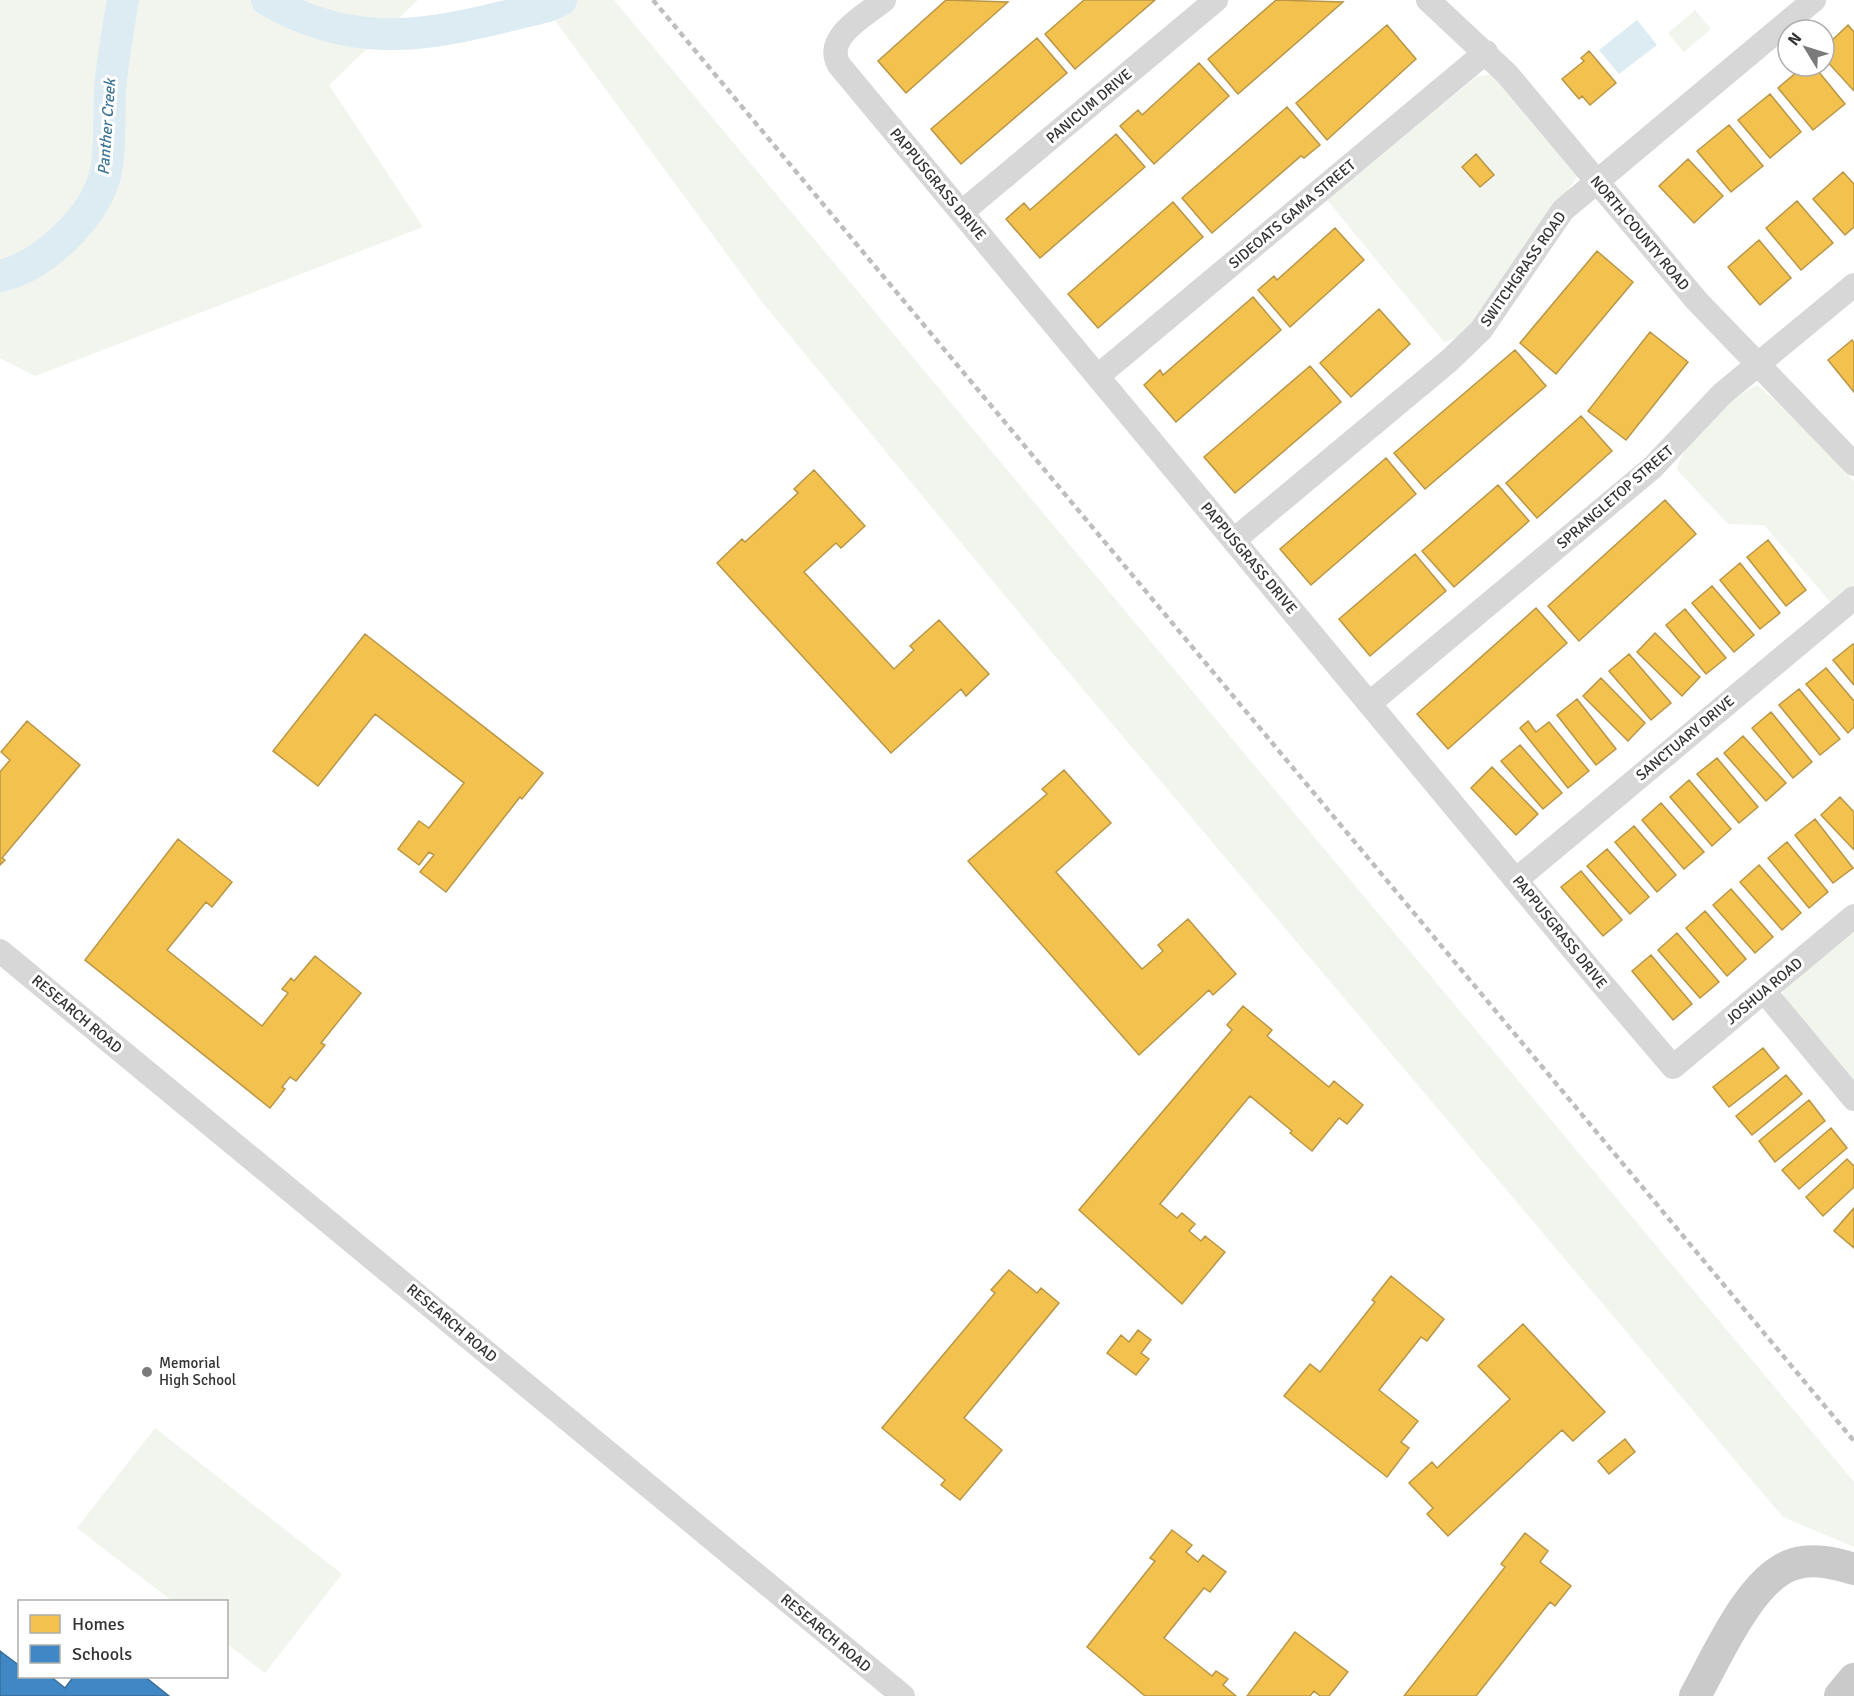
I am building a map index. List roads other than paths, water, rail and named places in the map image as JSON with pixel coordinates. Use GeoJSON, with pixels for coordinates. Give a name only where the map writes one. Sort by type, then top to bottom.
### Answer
{"type":"FeatureCollection","features":[{"type":"Feature","properties":{"kind":"main road"},"geometry":{"type":"LineString","coordinates":[[1695,1696],[1749,1601],[1766,1582],[1794,1564],[1834,1563],[1854,1569]]}},
{"type":"Feature","properties":{"kind":"street","name":"PAPPUSGRASS DRIVE"},"geometry":{"type":"LineString","coordinates":[[884,0],[841,35],[834,45],[839,65],[1592,972],[1673,1066]]}},
{"type":"Feature","properties":{"kind":"street","name":"PANICUM DRIVE"},"geometry":{"type":"LineString","coordinates":[[962,212],[1216,0]]}},
{"type":"Feature","properties":{"kind":"street","name":"NORTH COUNTY ROAD"},"geometry":{"type":"LineString","coordinates":[[1428,0],[1486,52],[1697,301],[1854,465]]}},
{"type":"Feature","properties":{"kind":"street","name":"SWITCHGRASS ROAD"},"geometry":{"type":"LineString","coordinates":[[1234,540],[1450,360],[1481,330],[1563,210],[1814,0]]}},
{"type":"Feature","properties":{"kind":"street","name":"SIDEOATS GAMA STREET"},"geometry":{"type":"LineString","coordinates":[[1098,376],[1486,52]]}},
{"type":"Feature","properties":{"kind":"street","name":"SPRANGLETOP STREET"},"geometry":{"type":"LineString","coordinates":[[1370,703],[1652,468],[1722,394],[1854,285]]}},
{"type":"Feature","properties":{"kind":"street","name":"SANCTUARY DRIVE"},"geometry":{"type":"LineString","coordinates":[[1517,879],[1854,598]]}},
{"type":"Feature","properties":{"kind":"street","name":"JOSHUA ROAD"},"geometry":{"type":"LineString","coordinates":[[1673,1066],[1854,916]]}},
{"type":"Feature","properties":{"kind":"street","name":"RESEARCH ROAD"},"geometry":{"type":"LineString","coordinates":[[0,951],[903,1696]]}},
{"type":"Feature","properties":{"kind":"street"},"geometry":{"type":"LineString","coordinates":[[1764,991],[1854,1099]]}},
{"type":"Feature","properties":{"kind":"waterway","name":"Panther Creek"},"geometry":{"type":"LineString","coordinates":[[0,276],[32,263],[63,240],[98,195],[108,160],[111,80],[123,0]]}},
{"type":"Feature","properties":{"kind":"waterway","name":"Panther Creek"},"geometry":{"type":"LineString","coordinates":[[267,0],[303,18],[338,28],[372,34],[406,34],[474,24],[548,6],[561,0]]}},
{"type":"Feature","properties":{"kind":"railway"},"geometry":{"type":"LineString","coordinates":[[653,0],[1854,1441]]}},
{"type":"Feature","properties":{"kind":"place","name":"Memorial High School"},"geometry":{"type":"Point","coordinates":[147,1372]}}]}
